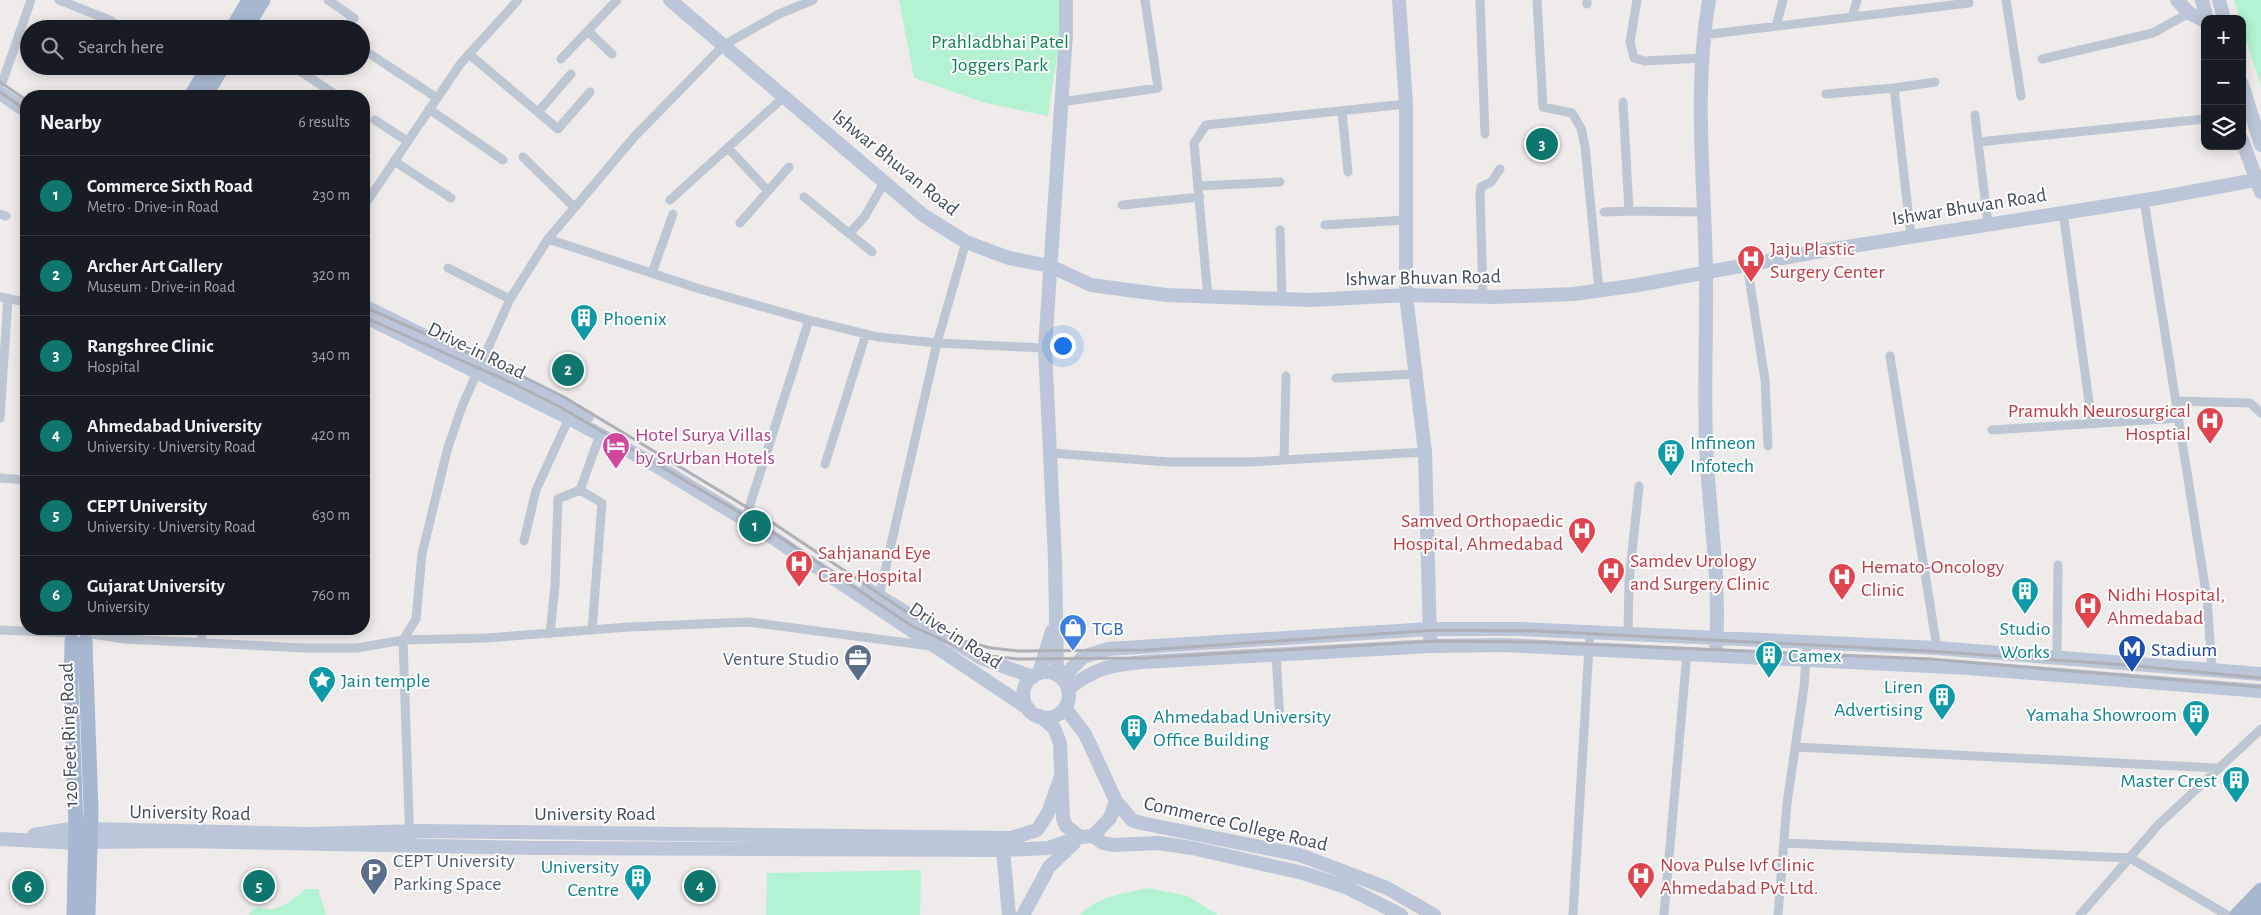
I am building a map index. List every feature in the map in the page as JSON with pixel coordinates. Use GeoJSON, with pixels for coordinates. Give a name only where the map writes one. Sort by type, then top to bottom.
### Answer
{"type":"FeatureCollection","features":[{"type":"Feature","properties":{"kind":"main road"},"geometry":{"type":"LineString","coordinates":[[237,20],[249,0]]}},
{"type":"Feature","properties":{"kind":"main road"},"geometry":{"type":"LineString","coordinates":[[250,20],[262,0]]}},
{"type":"Feature","properties":{"kind":"main road"},"geometry":{"type":"LineString","coordinates":[[195,90],[204,75]]}},
{"type":"Feature","properties":{"kind":"main road"},"geometry":{"type":"LineString","coordinates":[[209,90],[218,75]]}},
{"type":"Feature","properties":{"kind":"main road","name":"120 Feet Ring Road"},"geometry":{"type":"LineString","coordinates":[[78,635],[91,835],[88,915]]}},
{"type":"Feature","properties":{"kind":"main road","name":"120 Feet Ring Road"},"geometry":{"type":"LineString","coordinates":[[74,915],[76,836],[71,688],[78,635]]}},
{"type":"Feature","properties":{"kind":"main road"},"geometry":{"type":"LineString","coordinates":[[76,836],[91,835]]}},
{"type":"Feature","properties":{"kind":"main road"},"geometry":{"type":"LineString","coordinates":[[2237,915],[2261,890]]}},
{"type":"Feature","properties":{"kind":"street"},"geometry":{"type":"LineString","coordinates":[[24,20],[31,0]]}},
{"type":"Feature","properties":{"kind":"street"},"geometry":{"type":"LineString","coordinates":[[59,0],[109,20]]}},
{"type":"Feature","properties":{"kind":"street"},"geometry":{"type":"LineString","coordinates":[[328,0],[354,18],[353,20]]}},
{"type":"Feature","properties":{"kind":"street"},"geometry":{"type":"LineString","coordinates":[[370,196],[469,54],[518,0]]}},
{"type":"Feature","properties":{"kind":"street"},"geometry":{"type":"LineString","coordinates":[[560,59],[589,32],[618,0]]}},
{"type":"Feature","properties":{"kind":"street","name":"Ishwar Bhuvan Road"},"geometry":{"type":"LineString","coordinates":[[670,0],[923,214],[966,242],[1009,258],[1050,266],[1091,285],[1166,295],[1282,299],[1406,295],[1574,294],[1706,274],[1747,264],[1911,236],[2260,184]]}},
{"type":"Feature","properties":{"kind":"street"},"geometry":{"type":"LineString","coordinates":[[410,838],[403,640],[416,619],[422,554],[448,447],[479,367],[510,299],[548,239],[574,207],[635,136],[724,45],[779,14],[813,0]]}},
{"type":"Feature","properties":{"kind":"street"},"geometry":{"type":"LineString","coordinates":[[1056,618],[1036,675],[1025,688],[1025,703],[1034,713],[1054,716],[1064,708],[1069,699],[1062,681],[1056,618],[1051,453],[1045,348],[1066,0]]}},
{"type":"Feature","properties":{"kind":"street"},"geometry":{"type":"LineString","coordinates":[[1061,102],[1158,88],[1145,0]]}},
{"type":"Feature","properties":{"kind":"street"},"geometry":{"type":"LineString","coordinates":[[1399,0],[1406,104],[1406,295],[1425,452],[1431,646]]}},
{"type":"Feature","properties":{"kind":"street"},"geometry":{"type":"LineString","coordinates":[[1480,0],[1485,134]]}},
{"type":"Feature","properties":{"kind":"street"},"geometry":{"type":"LineString","coordinates":[[1537,0],[1542,107],[1572,113],[1581,128],[1585,146],[1598,291]]}},
{"type":"Feature","properties":{"kind":"street"},"geometry":{"type":"LineString","coordinates":[[1637,0],[1630,42],[1634,58],[1645,61],[1702,58]]}},
{"type":"Feature","properties":{"kind":"street"},"geometry":{"type":"LineString","coordinates":[[1710,0],[1703,35],[1700,98],[1702,212],[1706,274],[1707,462],[1717,637],[1715,654]]}},
{"type":"Feature","properties":{"kind":"street"},"geometry":{"type":"LineString","coordinates":[[1776,26],[1782,0]]}},
{"type":"Feature","properties":{"kind":"street"},"geometry":{"type":"LineString","coordinates":[[1852,17],[1857,0]]}},
{"type":"Feature","properties":{"kind":"street"},"geometry":{"type":"LineString","coordinates":[[1703,35],[1968,3],[1968,0]]}},
{"type":"Feature","properties":{"kind":"street"},"geometry":{"type":"LineString","coordinates":[[2006,0],[2020,96]]}},
{"type":"Feature","properties":{"kind":"street"},"geometry":{"type":"LineString","coordinates":[[2177,0],[2189,13],[2201,18]]}},
{"type":"Feature","properties":{"kind":"street"},"geometry":{"type":"LineString","coordinates":[[2202,0],[2205,15]]}},
{"type":"Feature","properties":{"kind":"street"},"geometry":{"type":"LineString","coordinates":[[2218,0],[2223,15]]}},
{"type":"Feature","properties":{"kind":"street"},"geometry":{"type":"LineString","coordinates":[[2042,60],[2153,33],[2189,13]]}},
{"type":"Feature","properties":{"kind":"street"},"geometry":{"type":"LineString","coordinates":[[1,85],[20,31]]}},
{"type":"Feature","properties":{"kind":"street"},"geometry":{"type":"LineString","coordinates":[[589,32],[612,54]]}},
{"type":"Feature","properties":{"kind":"street"},"geometry":{"type":"LineString","coordinates":[[370,54],[437,98]]}},
{"type":"Feature","properties":{"kind":"street"},"geometry":{"type":"LineString","coordinates":[[469,54],[558,129],[590,92]]}},
{"type":"Feature","properties":{"kind":"street"},"geometry":{"type":"LineString","coordinates":[[538,112],[571,74]]}},
{"type":"Feature","properties":{"kind":"street"},"geometry":{"type":"LineString","coordinates":[[306,75],[329,90]]}},
{"type":"Feature","properties":{"kind":"street"},"geometry":{"type":"LineString","coordinates":[[1826,94],[1935,82]]}},
{"type":"Feature","properties":{"kind":"street"},"geometry":{"type":"LineString","coordinates":[[1,85],[20,96]]}},
{"type":"Feature","properties":{"kind":"street"},"geometry":{"type":"LineString","coordinates":[[1,85],[20,105]]}},
{"type":"Feature","properties":{"kind":"street"},"geometry":{"type":"LineString","coordinates":[[1894,88],[1911,236]]}},
{"type":"Feature","properties":{"kind":"street"},"geometry":{"type":"LineString","coordinates":[[670,200],[785,96]]}},
{"type":"Feature","properties":{"kind":"street"},"geometry":{"type":"LineString","coordinates":[[2246,97],[2261,145]]}},
{"type":"Feature","properties":{"kind":"street"},"geometry":{"type":"LineString","coordinates":[[1623,102],[1629,211]]}},
{"type":"Feature","properties":{"kind":"street"},"geometry":{"type":"LineString","coordinates":[[1208,297],[1194,143],[1206,125],[1406,104]]}},
{"type":"Feature","properties":{"kind":"street"},"geometry":{"type":"LineString","coordinates":[[429,109],[503,160]]}},
{"type":"Feature","properties":{"kind":"street"},"geometry":{"type":"LineString","coordinates":[[1342,111],[1348,172]]}},
{"type":"Feature","properties":{"kind":"street"},"geometry":{"type":"LineString","coordinates":[[1975,115],[1988,224]]}},
{"type":"Feature","properties":{"kind":"street"},"geometry":{"type":"LineString","coordinates":[[1978,142],[2201,118]]}},
{"type":"Feature","properties":{"kind":"street"},"geometry":{"type":"LineString","coordinates":[[375,120],[407,141]]}},
{"type":"Feature","properties":{"kind":"street"},"geometry":{"type":"LineString","coordinates":[[728,148],[768,191]]}},
{"type":"Feature","properties":{"kind":"street"},"geometry":{"type":"LineString","coordinates":[[2246,150],[2260,184]]}},
{"type":"Feature","properties":{"kind":"street"},"geometry":{"type":"LineString","coordinates":[[523,157],[574,207]]}},
{"type":"Feature","properties":{"kind":"street"},"geometry":{"type":"LineString","coordinates":[[394,161],[451,198]]}},
{"type":"Feature","properties":{"kind":"street"},"geometry":{"type":"LineString","coordinates":[[740,223],[789,167]]}},
{"type":"Feature","properties":{"kind":"street"},"geometry":{"type":"LineString","coordinates":[[1483,296],[1480,193],[1482,187],[1491,182],[1500,169]]}},
{"type":"Feature","properties":{"kind":"street"},"geometry":{"type":"LineString","coordinates":[[850,233],[865,216],[885,181]]}},
{"type":"Feature","properties":{"kind":"street"},"geometry":{"type":"LineString","coordinates":[[1198,186],[1280,182]]}},
{"type":"Feature","properties":{"kind":"street"},"geometry":{"type":"LineString","coordinates":[[804,197],[872,252]]}},
{"type":"Feature","properties":{"kind":"street"},"geometry":{"type":"LineString","coordinates":[[1122,205],[1200,197]]}},
{"type":"Feature","properties":{"kind":"street"},"geometry":{"type":"LineString","coordinates":[[2144,200],[2207,599],[2212,670]]}},
{"type":"Feature","properties":{"kind":"street"},"geometry":{"type":"LineString","coordinates":[[1604,212],[1702,212]]}},
{"type":"Feature","properties":{"kind":"street"},"geometry":{"type":"LineString","coordinates":[[2063,212],[2092,424]]}},
{"type":"Feature","properties":{"kind":"street"},"geometry":{"type":"LineString","coordinates":[[652,274],[674,214]]}},
{"type":"Feature","properties":{"kind":"street"},"geometry":{"type":"LineString","coordinates":[[1325,226],[1406,220]]}},
{"type":"Feature","properties":{"kind":"street"},"geometry":{"type":"LineString","coordinates":[[1280,230],[1282,299]]}},
{"type":"Feature","properties":{"kind":"street"},"geometry":{"type":"LineString","coordinates":[[548,239],[652,274],[809,320],[866,334],[937,343],[1045,348]]}},
{"type":"Feature","properties":{"kind":"street"},"geometry":{"type":"LineString","coordinates":[[880,597],[937,343],[966,242]]}},
{"type":"Feature","properties":{"kind":"street"},"geometry":{"type":"LineString","coordinates":[[1747,264],[1765,380],[1768,446]]}},
{"type":"Feature","properties":{"kind":"street"},"geometry":{"type":"LineString","coordinates":[[448,268],[510,299]]}},
{"type":"Feature","properties":{"kind":"street"},"geometry":{"type":"LineString","coordinates":[[0,418],[4,298],[20,301]]}},
{"type":"Feature","properties":{"kind":"street","name":"Drive-in Road"},"geometry":{"type":"LineString","coordinates":[[370,309],[479,367],[660,457],[748,510],[880,597],[983,659],[1036,675]]}},
{"type":"Feature","properties":{"kind":"street","name":"Drive-in Road"},"geometry":{"type":"LineString","coordinates":[[370,319],[479,367],[655,465],[763,531],[1034,713],[1054,728],[1060,743],[1063,818],[1066,826],[1086,837]]}},
{"type":"Feature","properties":{"kind":"street"},"geometry":{"type":"LineString","coordinates":[[748,510],[809,320]]}},
{"type":"Feature","properties":{"kind":"street"},"geometry":{"type":"LineString","coordinates":[[824,464],[866,334]]}},
{"type":"Feature","properties":{"kind":"street"},"geometry":{"type":"LineString","coordinates":[[1890,356],[1937,648]]}},
{"type":"Feature","properties":{"kind":"street"},"geometry":{"type":"LineString","coordinates":[[1336,378],[1416,374]]}},
{"type":"Feature","properties":{"kind":"street"},"geometry":{"type":"LineString","coordinates":[[1284,460],[1286,376]]}},
{"type":"Feature","properties":{"kind":"street"},"geometry":{"type":"LineString","coordinates":[[2176,401],[2250,403],[2261,414]]}},
{"type":"Feature","properties":{"kind":"street"},"geometry":{"type":"LineString","coordinates":[[524,541],[536,490],[569,418]]}},
{"type":"Feature","properties":{"kind":"street"},"geometry":{"type":"LineString","coordinates":[[1992,430],[2179,418]]}},
{"type":"Feature","properties":{"kind":"street"},"geometry":{"type":"LineString","coordinates":[[550,634],[555,585],[558,499],[580,490],[600,435]]}},
{"type":"Feature","properties":{"kind":"street"},"geometry":{"type":"LineString","coordinates":[[1051,453],[1169,462],[1284,460],[1425,452]]}},
{"type":"Feature","properties":{"kind":"street"},"geometry":{"type":"LineString","coordinates":[[0,478],[20,480]]}},
{"type":"Feature","properties":{"kind":"street"},"geometry":{"type":"LineString","coordinates":[[1628,633],[1629,582],[1639,486]]}},
{"type":"Feature","properties":{"kind":"street"},"geometry":{"type":"LineString","coordinates":[[580,490],[602,503],[592,630]]}},
{"type":"Feature","properties":{"kind":"street"},"geometry":{"type":"LineString","coordinates":[[2057,656],[2058,564]]}},
{"type":"Feature","properties":{"kind":"street"},"geometry":{"type":"LineString","coordinates":[[87,635],[124,639],[304,648],[357,648],[403,640],[550,634],[748,622],[937,647]]}},
{"type":"Feature","properties":{"kind":"street"},"geometry":{"type":"LineString","coordinates":[[1062,681],[1083,657],[1108,649],[1430,629],[1590,630],[1937,648],[2057,656],[2261,674]]}},
{"type":"Feature","properties":{"kind":"street"},"geometry":{"type":"LineString","coordinates":[[0,630],[20,631]]}},
{"type":"Feature","properties":{"kind":"street"},"geometry":{"type":"LineString","coordinates":[[1573,915],[1590,630]]}},
{"type":"Feature","properties":{"kind":"street"},"geometry":{"type":"LineString","coordinates":[[201,643],[202,635]]}},
{"type":"Feature","properties":{"kind":"street"},"geometry":{"type":"LineString","coordinates":[[1778,915],[1784,843],[1804,687],[1807,642]]}},
{"type":"Feature","properties":{"kind":"street"},"geometry":{"type":"LineString","coordinates":[[1036,675],[1062,681],[1109,666],[1431,646],[1505,645],[1806,658],[2261,691]]}},
{"type":"Feature","properties":{"kind":"street"},"geometry":{"type":"LineString","coordinates":[[1664,915],[1687,653]]}},
{"type":"Feature","properties":{"kind":"street"},"geometry":{"type":"LineString","coordinates":[[1276,656],[1280,720]]}},
{"type":"Feature","properties":{"kind":"street"},"geometry":{"type":"LineString","coordinates":[[2106,679],[2107,661]]}},
{"type":"Feature","properties":{"kind":"street","name":"Commerce College Road"},"geometry":{"type":"LineString","coordinates":[[1064,708],[1085,734],[1116,801],[1132,820],[1141,824],[1300,855],[1387,888],[1427,913]]}},
{"type":"Feature","properties":{"kind":"street"},"geometry":{"type":"LineString","coordinates":[[2080,915],[2158,825],[2261,729]]}},
{"type":"Feature","properties":{"kind":"street"},"geometry":{"type":"LineString","coordinates":[[1795,747],[2218,768]]}},
{"type":"Feature","properties":{"kind":"street","name":"University Road"},"geometry":{"type":"LineString","coordinates":[[410,838],[1012,838],[1037,830],[1048,812],[1061,776]]}},
{"type":"Feature","properties":{"kind":"street"},"geometry":{"type":"LineString","coordinates":[[1023,915],[1049,867],[1110,818],[1116,801]]}},
{"type":"Feature","properties":{"kind":"street","name":"University Road"},"geometry":{"type":"LineString","coordinates":[[91,835],[309,834],[410,838],[538,848],[1004,850],[1048,848],[1086,837]]}},
{"type":"Feature","properties":{"kind":"street"},"geometry":{"type":"LineString","coordinates":[[4,839],[76,836]]}},
{"type":"Feature","properties":{"kind":"street","name":"Commerce College Road"},"geometry":{"type":"LineString","coordinates":[[1086,837],[1103,843],[1158,843],[1192,848],[1303,873],[1346,887],[1401,915]]}},
{"type":"Feature","properties":{"kind":"street"},"geometry":{"type":"LineString","coordinates":[[1784,843],[2130,858],[2227,915]]}},
{"type":"Feature","properties":{"kind":"street"},"geometry":{"type":"LineString","coordinates":[[1004,850],[1009,915]]}},
{"type":"Feature","properties":{"kind":"green space","name":"Prahladbhai Patel Joggers Park"},"geometry":{"type":"Polygon","coordinates":[[[899,0],[1060,0],[1058,50],[1048,116],[982,102],[914,78],[899,0]]]}},
{"type":"Feature","properties":{"kind":"green space"},"geometry":{"type":"Polygon","coordinates":[[[2234,0],[2261,0],[2261,87],[2246,40],[2246,15],[2239,15],[2234,0]]]}},
{"type":"Feature","properties":{"kind":"green space"},"geometry":{"type":"Polygon","coordinates":[[[921,870],[920,915],[766,915],[767,873],[921,870]]]}},
{"type":"Feature","properties":{"kind":"green space"},"geometry":{"type":"Polygon","coordinates":[[[1148,888],[1188,896],[1218,915],[1080,915],[1103,899],[1148,888]]]}},
{"type":"Feature","properties":{"kind":"green space"},"geometry":{"type":"Polygon","coordinates":[[[305,889],[318,889],[326,915],[249,915],[251,911],[257,908],[274,909],[282,906],[305,889]]]}},
{"type":"Feature","properties":{"kind":"railway"},"geometry":{"type":"LineString","coordinates":[[0,82],[20,96]]}},
{"type":"Feature","properties":{"kind":"railway"},"geometry":{"type":"LineString","coordinates":[[0,92],[20,106]]}},
{"type":"Feature","properties":{"kind":"railway"},"geometry":{"type":"LineString","coordinates":[[370,310],[518,374],[564,397],[773,523],[917,619],[963,641],[991,648],[1019,651],[1146,650],[1437,630],[1538,631],[1929,651],[2126,665],[2261,678]]}},
{"type":"Feature","properties":{"kind":"railway"},"geometry":{"type":"LineString","coordinates":[[370,320],[514,384],[560,407],[769,530],[912,626],[962,649],[990,656],[1018,659],[1146,658],[1436,641],[1536,642],[1930,659],[2261,687]]}},
{"type":"Feature","properties":{"kind":"place","name":"Rangshree Clinic"},"geometry":{"type":"Point","coordinates":[1542,144]}},
{"type":"Feature","properties":{"kind":"place","name":"Jaju Plastic Surgery Center"},"geometry":{"type":"Point","coordinates":[1751,283]}},
{"type":"Feature","properties":{"kind":"place","name":"Phoenix"},"geometry":{"type":"Point","coordinates":[584,342]}},
{"type":"Feature","properties":{"kind":"place","name":"Archer Art Gallery"},"geometry":{"type":"Point","coordinates":[568,370]}},
{"type":"Feature","properties":{"kind":"place","name":"Pramukh Neurosurgical Hosptial"},"geometry":{"type":"Point","coordinates":[2210,445]}},
{"type":"Feature","properties":{"kind":"place","name":"Hotel Surya Villas by SrUrban Hotels"},"geometry":{"type":"Point","coordinates":[616,470]}},
{"type":"Feature","properties":{"kind":"place","name":"Infineon Infotech"},"geometry":{"type":"Point","coordinates":[1671,477]}},
{"type":"Feature","properties":{"kind":"place","name":"Commerce Sixth Road"},"geometry":{"type":"Point","coordinates":[755,526]}},
{"type":"Feature","properties":{"kind":"place","name":"Samved Orthopaedic Hospital, Ahmedabad"},"geometry":{"type":"Point","coordinates":[1582,555]}},
{"type":"Feature","properties":{"kind":"place","name":"Sahjanand Eye Care Hospital"},"geometry":{"type":"Point","coordinates":[799,588]}},
{"type":"Feature","properties":{"kind":"place","name":"Samdev Urology and Surgery Clinic"},"geometry":{"type":"Point","coordinates":[1611,595]}},
{"type":"Feature","properties":{"kind":"place","name":"Hemato-Oncology Clinic"},"geometry":{"type":"Point","coordinates":[1842,601]}},
{"type":"Feature","properties":{"kind":"place","name":"Studio Works"},"geometry":{"type":"Point","coordinates":[2025,615]}},
{"type":"Feature","properties":{"kind":"place","name":"Nidhi Hospital, Ahmedabad"},"geometry":{"type":"Point","coordinates":[2088,630]}},
{"type":"Feature","properties":{"kind":"place","name":"TGB"},"geometry":{"type":"Point","coordinates":[1073,652]}},
{"type":"Feature","properties":{"kind":"place","name":"Stadium"},"geometry":{"type":"Point","coordinates":[2132,673]}},
{"type":"Feature","properties":{"kind":"place","name":"Camex"},"geometry":{"type":"Point","coordinates":[1769,679]}},
{"type":"Feature","properties":{"kind":"place","name":"Venture Studio"},"geometry":{"type":"Point","coordinates":[858,682]}},
{"type":"Feature","properties":{"kind":"place","name":"Jain temple"},"geometry":{"type":"Point","coordinates":[322,704]}},
{"type":"Feature","properties":{"kind":"place","name":"Liren Advertising"},"geometry":{"type":"Point","coordinates":[1942,721]}},
{"type":"Feature","properties":{"kind":"place","name":"Yamaha Showroom"},"geometry":{"type":"Point","coordinates":[2196,738]}},
{"type":"Feature","properties":{"kind":"place","name":"Ahmedabad University Office Building"},"geometry":{"type":"Point","coordinates":[1134,752]}},
{"type":"Feature","properties":{"kind":"place","name":"Master Crest"},"geometry":{"type":"Point","coordinates":[2236,804]}},
{"type":"Feature","properties":{"kind":"place","name":"CEPT University"},"geometry":{"type":"Point","coordinates":[259,886]}},
{"type":"Feature","properties":{"kind":"place","name":"Ahmedabad University"},"geometry":{"type":"Point","coordinates":[700,886]}},
{"type":"Feature","properties":{"kind":"place","name":"Gujarat University"},"geometry":{"type":"Point","coordinates":[28,887]}},
{"type":"Feature","properties":{"kind":"place","name":"CEPT University Parking Space"},"geometry":{"type":"Point","coordinates":[374,896]}},
{"type":"Feature","properties":{"kind":"place","name":"Nova Pulse Ivf Clinic Ahmedabad Pvt.Ltd."},"geometry":{"type":"Point","coordinates":[1641,900]}},
{"type":"Feature","properties":{"kind":"place","name":"University Centre"},"geometry":{"type":"Point","coordinates":[638,902]}}]}
